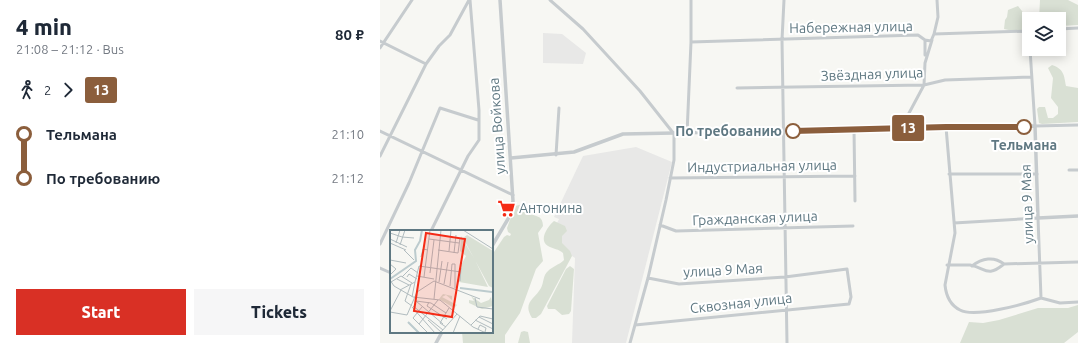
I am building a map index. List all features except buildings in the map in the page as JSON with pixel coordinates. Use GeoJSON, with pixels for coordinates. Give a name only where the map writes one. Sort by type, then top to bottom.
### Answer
{"type":"FeatureCollection","features":[{"type":"Feature","properties":{"kind":"street"},"geometry":{"type":"LineString","coordinates":[[380,48],[382,42],[412,0]]}},
{"type":"Feature","properties":{"kind":"street"},"geometry":{"type":"LineString","coordinates":[[380,156],[426,64],[439,46],[450,35],[469,0]]}},
{"type":"Feature","properties":{"kind":"street"},"geometry":{"type":"LineString","coordinates":[[432,230],[468,156],[479,140],[479,110],[469,0]]}},
{"type":"Feature","properties":{"kind":"street","name":"улица Войкова"},"geometry":{"type":"LineString","coordinates":[[493,244],[511,212],[513,195],[500,0]]}},
{"type":"Feature","properties":{"kind":"street"},"geometry":{"type":"LineString","coordinates":[[550,0],[583,29],[640,92],[674,134],[674,160],[648,278],[630,343]]}},
{"type":"Feature","properties":{"kind":"street"},"geometry":{"type":"LineString","coordinates":[[687,134],[691,42],[690,0]]}},
{"type":"Feature","properties":{"kind":"street"},"geometry":{"type":"LineString","coordinates":[[784,0],[782,87],[785,310],[787,343]]}},
{"type":"Feature","properties":{"kind":"street"},"geometry":{"type":"LineString","coordinates":[[934,34],[938,17],[937,0]]}},
{"type":"Feature","properties":{"kind":"street"},"geometry":{"type":"LineString","coordinates":[[1066,29],[1078,28]]}},
{"type":"Feature","properties":{"kind":"street","name":"Набережная улица"},"geometry":{"type":"LineString","coordinates":[[691,42],[918,35],[925,40],[932,40],[934,34],[1022,31]]}},
{"type":"Feature","properties":{"kind":"street"},"geometry":{"type":"LineString","coordinates":[[907,128],[908,115],[924,85],[925,40]]}},
{"type":"Feature","properties":{"kind":"street"},"geometry":{"type":"LineString","coordinates":[[925,63],[932,40]]}},
{"type":"Feature","properties":{"kind":"street"},"geometry":{"type":"LineString","coordinates":[[382,42],[426,64]]}},
{"type":"Feature","properties":{"kind":"street","name":"улица 9 Мая"},"geometry":{"type":"LineString","coordinates":[[1030,56],[1031,77],[1033,83],[1041,298]]}},
{"type":"Feature","properties":{"kind":"street","name":"Звёздная улица"},"geometry":{"type":"LineString","coordinates":[[737,88],[924,85],[945,80],[1031,77]]}},
{"type":"Feature","properties":{"kind":"street"},"geometry":{"type":"LineString","coordinates":[[380,244],[422,153],[440,108],[478,120]]}},
{"type":"Feature","properties":{"kind":"street"},"geometry":{"type":"LineString","coordinates":[[556,155],[559,108]]}},
{"type":"Feature","properties":{"kind":"street"},"geometry":{"type":"LineString","coordinates":[[511,158],[556,155],[574,152],[622,134],[687,134],[1078,125]]}},
{"type":"Feature","properties":{"kind":"street"},"geometry":{"type":"LineString","coordinates":[[946,127],[954,238],[947,265],[945,285],[946,293],[952,304],[961,311],[972,312],[1026,304],[1041,298],[1060,303],[1078,302]]}},
{"type":"Feature","properties":{"kind":"street"},"geometry":{"type":"LineString","coordinates":[[854,130],[855,201]]}},
{"type":"Feature","properties":{"kind":"street"},"geometry":{"type":"LineString","coordinates":[[380,131],[461,172],[513,195]]}},
{"type":"Feature","properties":{"kind":"street"},"geometry":{"type":"LineString","coordinates":[[1069,170],[1078,170]]}},
{"type":"Feature","properties":{"kind":"street"},"geometry":{"type":"LineString","coordinates":[[949,174],[1037,174]]}},
{"type":"Feature","properties":{"kind":"street","name":"Индустриальная улица"},"geometry":{"type":"LineString","coordinates":[[670,178],[854,176]]}},
{"type":"Feature","properties":{"kind":"street"},"geometry":{"type":"LineString","coordinates":[[954,223],[1078,216]]}},
{"type":"Feature","properties":{"kind":"street","name":"Гражданская улица"},"geometry":{"type":"LineString","coordinates":[[660,225],[676,231],[853,226]]}},
{"type":"Feature","properties":{"kind":"street"},"geometry":{"type":"LineString","coordinates":[[972,266],[978,261],[989,259],[997,259],[1004,264]]}},
{"type":"Feature","properties":{"kind":"street","name":"улица 9 Мая"},"geometry":{"type":"LineString","coordinates":[[947,265],[972,266],[983,271],[991,271],[996,270],[1004,264],[1078,262]]}},
{"type":"Feature","properties":{"kind":"street"},"geometry":{"type":"LineString","coordinates":[[380,268],[390,273]]}},
{"type":"Feature","properties":{"kind":"street","name":"улица 9 Мая"},"geometry":{"type":"LineString","coordinates":[[648,278],[679,284],[785,277],[847,269],[851,297],[849,304]]}},
{"type":"Feature","properties":{"kind":"street","name":"Сквозная улица"},"geometry":{"type":"LineString","coordinates":[[634,325],[849,304]]}},
{"type":"Feature","properties":{"kind":"street"},"geometry":{"type":"LineString","coordinates":[[436,343],[441,333]]}},
{"type":"Feature","properties":{"kind":"shaded area"},"geometry":{"type":"Polygon","coordinates":[[[1040,0],[1068,0],[1078,5],[1078,25],[1066,26],[1066,12],[1039,12],[1040,0]]]}},
{"type":"Feature","properties":{"kind":"shaded area"},"geometry":{"type":"Polygon","coordinates":[[[1018,6],[1023,12],[1022,33],[1004,29],[1008,10],[1018,6]]]}},
{"type":"Feature","properties":{"kind":"shaded area"},"geometry":{"type":"Polygon","coordinates":[[[543,33],[562,34],[586,53],[583,64],[543,63],[543,33]]]}},
{"type":"Feature","properties":{"kind":"shaded area"},"geometry":{"type":"Polygon","coordinates":[[[1052,65],[1059,68],[1061,71],[1064,76],[1066,86],[1078,88],[1078,122],[1039,123],[1037,109],[1039,107],[1045,107],[1048,118],[1053,118],[1058,114],[1058,107],[1051,98],[1053,78],[1048,68],[1052,65]]]}},
{"type":"Feature","properties":{"kind":"shaded area"},"geometry":{"type":"Polygon","coordinates":[[[636,147],[672,162],[626,343],[572,343],[575,258],[549,240],[559,219],[554,217],[583,156],[636,147]]]}},
{"type":"Feature","properties":{"kind":"shaded area"},"geometry":{"type":"Polygon","coordinates":[[[523,204],[526,212],[538,216],[543,222],[543,226],[538,233],[543,261],[536,269],[520,313],[505,335],[505,343],[463,343],[462,333],[493,333],[493,254],[504,237],[507,235],[510,236],[511,234],[508,232],[507,228],[515,206],[523,204]]]}},
{"type":"Feature","properties":{"kind":"shaded area"},"geometry":{"type":"Polygon","coordinates":[[[554,221],[565,226],[567,231],[562,236],[562,243],[570,251],[572,256],[541,314],[536,318],[532,318],[528,308],[530,301],[541,288],[546,273],[564,260],[563,253],[548,246],[544,240],[545,233],[554,221]]]}},
{"type":"Feature","properties":{"kind":"shaded area"},"geometry":{"type":"Polygon","coordinates":[[[570,266],[574,269],[571,311],[569,314],[562,315],[555,309],[548,309],[547,306],[566,269],[570,266]]]}},
{"type":"Feature","properties":{"kind":"shaded area"},"geometry":{"type":"Polygon","coordinates":[[[1078,305],[1078,332],[1064,343],[960,343],[969,322],[983,323],[999,320],[1038,308],[1068,308],[1078,305]]]}},
{"type":"Feature","properties":{"kind":"shaded area"},"geometry":{"type":"Polygon","coordinates":[[[521,332],[528,332],[530,343],[518,343],[521,332]]]}},
{"type":"Feature","properties":{"kind":"bus line","name":"13"},"geometry":{"type":"LineString","coordinates":[[793,131],[946,127],[1024,127]]}},
{"type":"Feature","properties":{"kind":"place","name":"Тельмана"},"geometry":{"type":"Point","coordinates":[1024,127]}},
{"type":"Feature","properties":{"kind":"place","name":"По требованию"},"geometry":{"type":"Point","coordinates":[793,131]}},
{"type":"Feature","properties":{"kind":"place","name":"Антонина"},"geometry":{"type":"Point","coordinates":[506,208]}}]}
